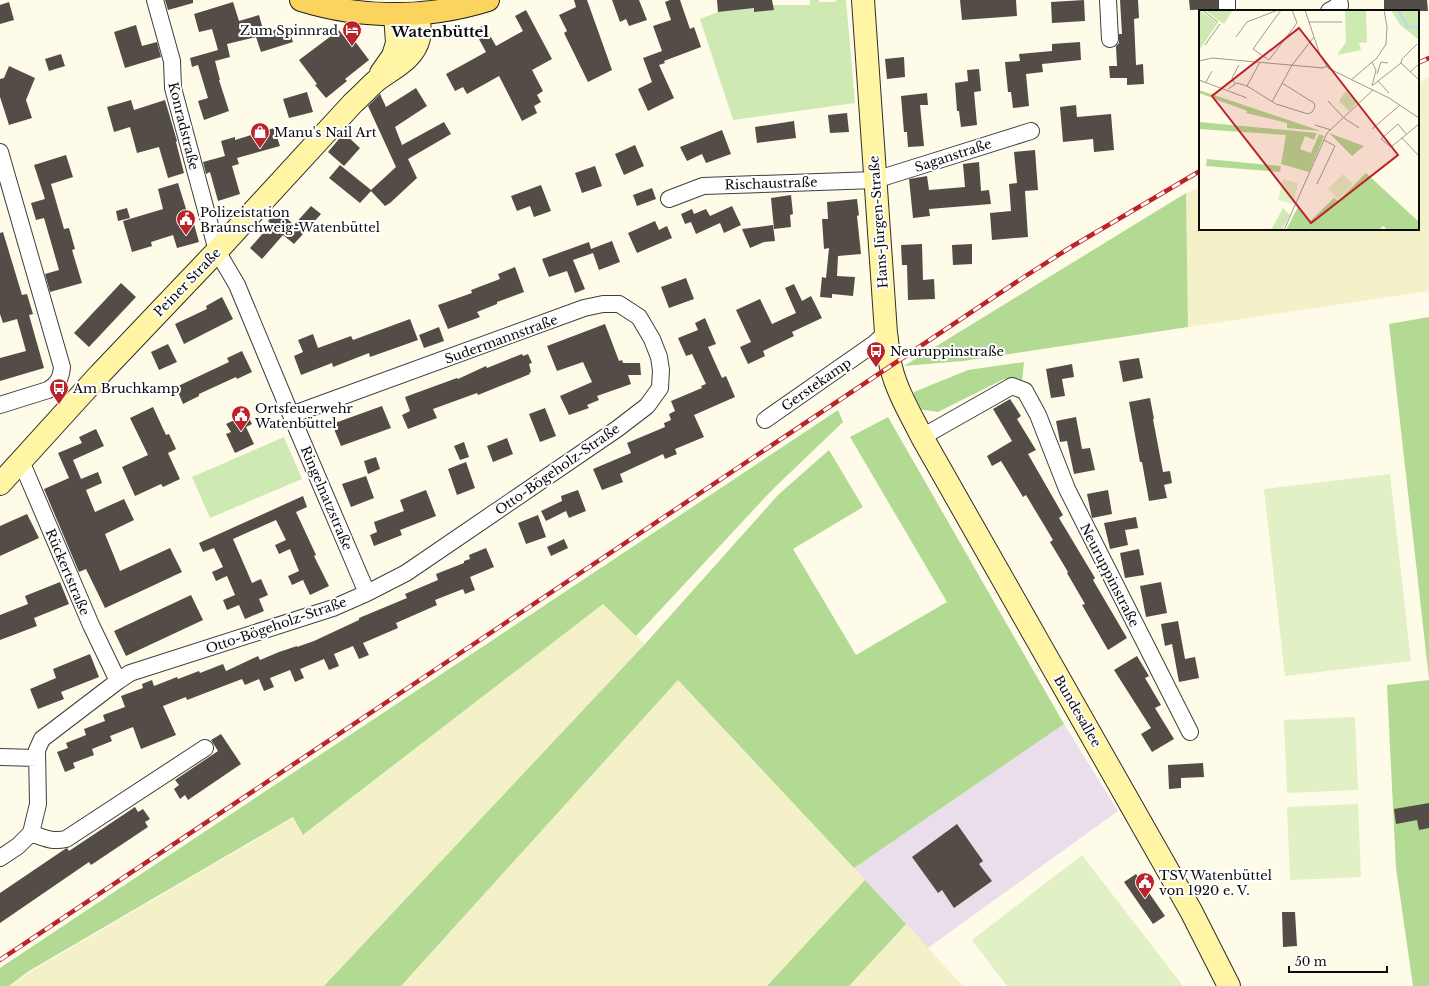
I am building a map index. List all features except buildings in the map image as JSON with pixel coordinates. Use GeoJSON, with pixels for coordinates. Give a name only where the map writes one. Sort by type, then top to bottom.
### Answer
{"type":"FeatureCollection","features":[{"type":"Feature","properties":{"kind":"main road"},"geometry":{"type":"LineString","coordinates":[[300,0],[346,10],[395,14],[418,14],[461,8],[488,0]]}},
{"type":"Feature","properties":{"kind":"main road","name":"Hans-Jürgen-Straße"},"geometry":{"type":"LineString","coordinates":[[862,0],[886,333],[894,378],[922,438]]}},
{"type":"Feature","properties":{"kind":"main road","name":"Peiner Straße"},"geometry":{"type":"LineString","coordinates":[[376,81],[393,56],[397,43],[395,14]]}},
{"type":"Feature","properties":{"kind":"main road","name":"Peiner Straße"},"geometry":{"type":"LineString","coordinates":[[0,484],[100,374],[217,251],[353,103],[376,81],[397,67],[413,51],[419,39],[420,31],[418,14]]}},
{"type":"Feature","properties":{"kind":"main road","name":"Bundesallee"},"geometry":{"type":"LineString","coordinates":[[922,438],[1192,911],[1229,986]]}},
{"type":"Feature","properties":{"kind":"street","name":"Konradstraße"},"geometry":{"type":"LineString","coordinates":[[155,0],[172,62],[172,88],[217,251]]}},
{"type":"Feature","properties":{"kind":"street"},"geometry":{"type":"LineString","coordinates":[[1108,0],[1110,39]]}},
{"type":"Feature","properties":{"kind":"street"},"geometry":{"type":"LineString","coordinates":[[1331,10],[1340,5],[1340,0]]}},
{"type":"Feature","properties":{"kind":"street","name":"Saganstraße"},"geometry":{"type":"LineString","coordinates":[[875,180],[1031,131]]}},
{"type":"Feature","properties":{"kind":"street"},"geometry":{"type":"LineString","coordinates":[[0,152],[62,366],[61,377],[55,386],[48,390],[0,405]]}},
{"type":"Feature","properties":{"kind":"street","name":"Rischaustraße"},"geometry":{"type":"LineString","coordinates":[[669,199],[703,186],[875,180]]}},
{"type":"Feature","properties":{"kind":"street","name":"Ringelnatzstraße"},"geometry":{"type":"LineString","coordinates":[[217,251],[237,285],[367,592]]}},
{"type":"Feature","properties":{"kind":"street","name":"Sudermannstraße"},"geometry":{"type":"LineString","coordinates":[[291,415],[584,308],[603,304],[619,304],[639,317],[652,339],[659,357],[661,370],[660,388]]}},
{"type":"Feature","properties":{"kind":"street","name":"Gerstekamp"},"geometry":{"type":"LineString","coordinates":[[765,420],[875,343],[886,333]]}},
{"type":"Feature","properties":{"kind":"street","name":"Neuruppinstraße"},"geometry":{"type":"LineString","coordinates":[[922,438],[1012,386],[1025,391],[1038,415],[1067,489],[1190,732]]}},
{"type":"Feature","properties":{"kind":"street","name":"Otto-Bögeholz-Straße"},"geometry":{"type":"LineString","coordinates":[[31,833],[38,804],[37,750],[42,739],[118,681],[130,673],[333,608],[406,573],[616,429],[646,406],[660,388]]}},
{"type":"Feature","properties":{"kind":"street","name":"Rückertstraße"},"geometry":{"type":"LineString","coordinates":[[21,461],[89,619],[118,681]]}},
{"type":"Feature","properties":{"kind":"street"},"geometry":{"type":"LineString","coordinates":[[0,858],[18,846],[31,833],[47,840],[58,841],[66,839],[205,748]]}},
{"type":"Feature","properties":{"kind":"street"},"geometry":{"type":"LineString","coordinates":[[0,757],[37,758]]}},
{"type":"Feature","properties":{"kind":"shaded area"},"geometry":{"type":"Polygon","coordinates":[[[1429,77],[1429,291],[1188,327],[1186,193],[1199,187],[1199,230],[1419,230],[1419,82],[1429,77]]]}},
{"type":"Feature","properties":{"kind":"shaded area"},"geometry":{"type":"Polygon","coordinates":[[[603,604],[645,644],[324,986],[10,986],[30,972],[293,818],[304,835],[603,604]]]}},
{"type":"Feature","properties":{"kind":"shaded area"},"geometry":{"type":"Polygon","coordinates":[[[678,680],[865,880],[767,986],[401,986],[678,680]]]}},
{"type":"Feature","properties":{"kind":"shaded area"},"geometry":{"type":"Polygon","coordinates":[[[1064,724],[1118,811],[928,948],[854,868],[1064,724]]]}},
{"type":"Feature","properties":{"kind":"shaded area"},"geometry":{"type":"Polygon","coordinates":[[[906,924],[963,986],[849,986],[906,924]]]}},
{"type":"Feature","properties":{"kind":"green space"},"geometry":{"type":"Polygon","coordinates":[[[810,0],[819,0],[819,2],[835,2],[836,0],[846,0],[855,103],[733,120],[700,19],[718,12],[754,8],[754,12],[773,10],[773,5],[810,5],[810,0]]]}},
{"type":"Feature","properties":{"kind":"green space"},"geometry":{"type":"Polygon","coordinates":[[[1186,193],[1188,327],[963,361],[904,366],[1186,193]]]}},
{"type":"Feature","properties":{"kind":"green space"},"geometry":{"type":"Polygon","coordinates":[[[1429,317],[1429,679],[1389,324],[1429,317]]]}},
{"type":"Feature","properties":{"kind":"green space"},"geometry":{"type":"Polygon","coordinates":[[[1024,362],[1022,381],[1004,379],[938,412],[918,409],[914,401],[914,392],[968,370],[1024,362]]]}},
{"type":"Feature","properties":{"kind":"green space"},"geometry":{"type":"Polygon","coordinates":[[[838,410],[843,422],[772,490],[636,636],[603,604],[303,835],[293,817],[29,971],[9,986],[0,986],[0,968],[838,410]]]}},
{"type":"Feature","properties":{"kind":"green space"},"geometry":{"type":"Polygon","coordinates":[[[888,417],[1064,724],[854,868],[678,680],[401,986],[324,986],[645,644],[778,495],[829,450],[863,507],[793,549],[856,655],[947,602],[850,437],[888,417]]]}},
{"type":"Feature","properties":{"kind":"green space"},"geometry":{"type":"Polygon","coordinates":[[[284,437],[302,479],[210,518],[192,477],[284,437]]]}},
{"type":"Feature","properties":{"kind":"green space"},"geometry":{"type":"Polygon","coordinates":[[[1390,474],[1411,661],[1285,676],[1264,489],[1390,474]]]}},
{"type":"Feature","properties":{"kind":"green space"},"geometry":{"type":"Polygon","coordinates":[[[1429,680],[1429,986],[1413,986],[1396,868],[1387,685],[1429,680]]]}},
{"type":"Feature","properties":{"kind":"green space"},"geometry":{"type":"Polygon","coordinates":[[[1355,717],[1358,790],[1287,793],[1284,720],[1355,717]]]}},
{"type":"Feature","properties":{"kind":"green space"},"geometry":{"type":"Polygon","coordinates":[[[1358,804],[1361,877],[1290,880],[1287,807],[1358,804]]]}},
{"type":"Feature","properties":{"kind":"green space"},"geometry":{"type":"Polygon","coordinates":[[[1082,855],[1183,986],[1007,986],[972,940],[1082,855]]]}},
{"type":"Feature","properties":{"kind":"green space"},"geometry":{"type":"Polygon","coordinates":[[[865,880],[906,924],[849,986],[767,986],[865,880]]]}},
{"type":"Feature","properties":{"kind":"railway"},"geometry":{"type":"LineString","coordinates":[[1419,63],[1429,58]]}},
{"type":"Feature","properties":{"kind":"railway"},"geometry":{"type":"LineString","coordinates":[[0,960],[1024,277],[1071,247],[1199,172]]}},
{"type":"Feature","properties":{"kind":"place","name":"Zum Spinnrad"},"geometry":{"type":"Point","coordinates":[352,47]}},
{"type":"Feature","properties":{"kind":"place","name":"Manu's Nail Art"},"geometry":{"type":"Point","coordinates":[260,149]}},
{"type":"Feature","properties":{"kind":"place","name":"Polizeistation Braunschweig-Watenbüttel"},"geometry":{"type":"Point","coordinates":[186,236]}},
{"type":"Feature","properties":{"kind":"place","name":"Neuruppinstraße"},"geometry":{"type":"Point","coordinates":[876,368]}},
{"type":"Feature","properties":{"kind":"place","name":"Am Bruchkamp"},"geometry":{"type":"Point","coordinates":[59,405]}},
{"type":"Feature","properties":{"kind":"place","name":"Ortsfeuerwehr Watenbüttel"},"geometry":{"type":"Point","coordinates":[241,432]}},
{"type":"Feature","properties":{"kind":"place","name":"TSV Watenbüttel von 1920 e. V."},"geometry":{"type":"Point","coordinates":[1145,899]}},
{"type":"Feature","properties":{"kind":"district","name":"Watenbüttel"},"geometry":{"type":"Point","coordinates":[440,32]}}]}
